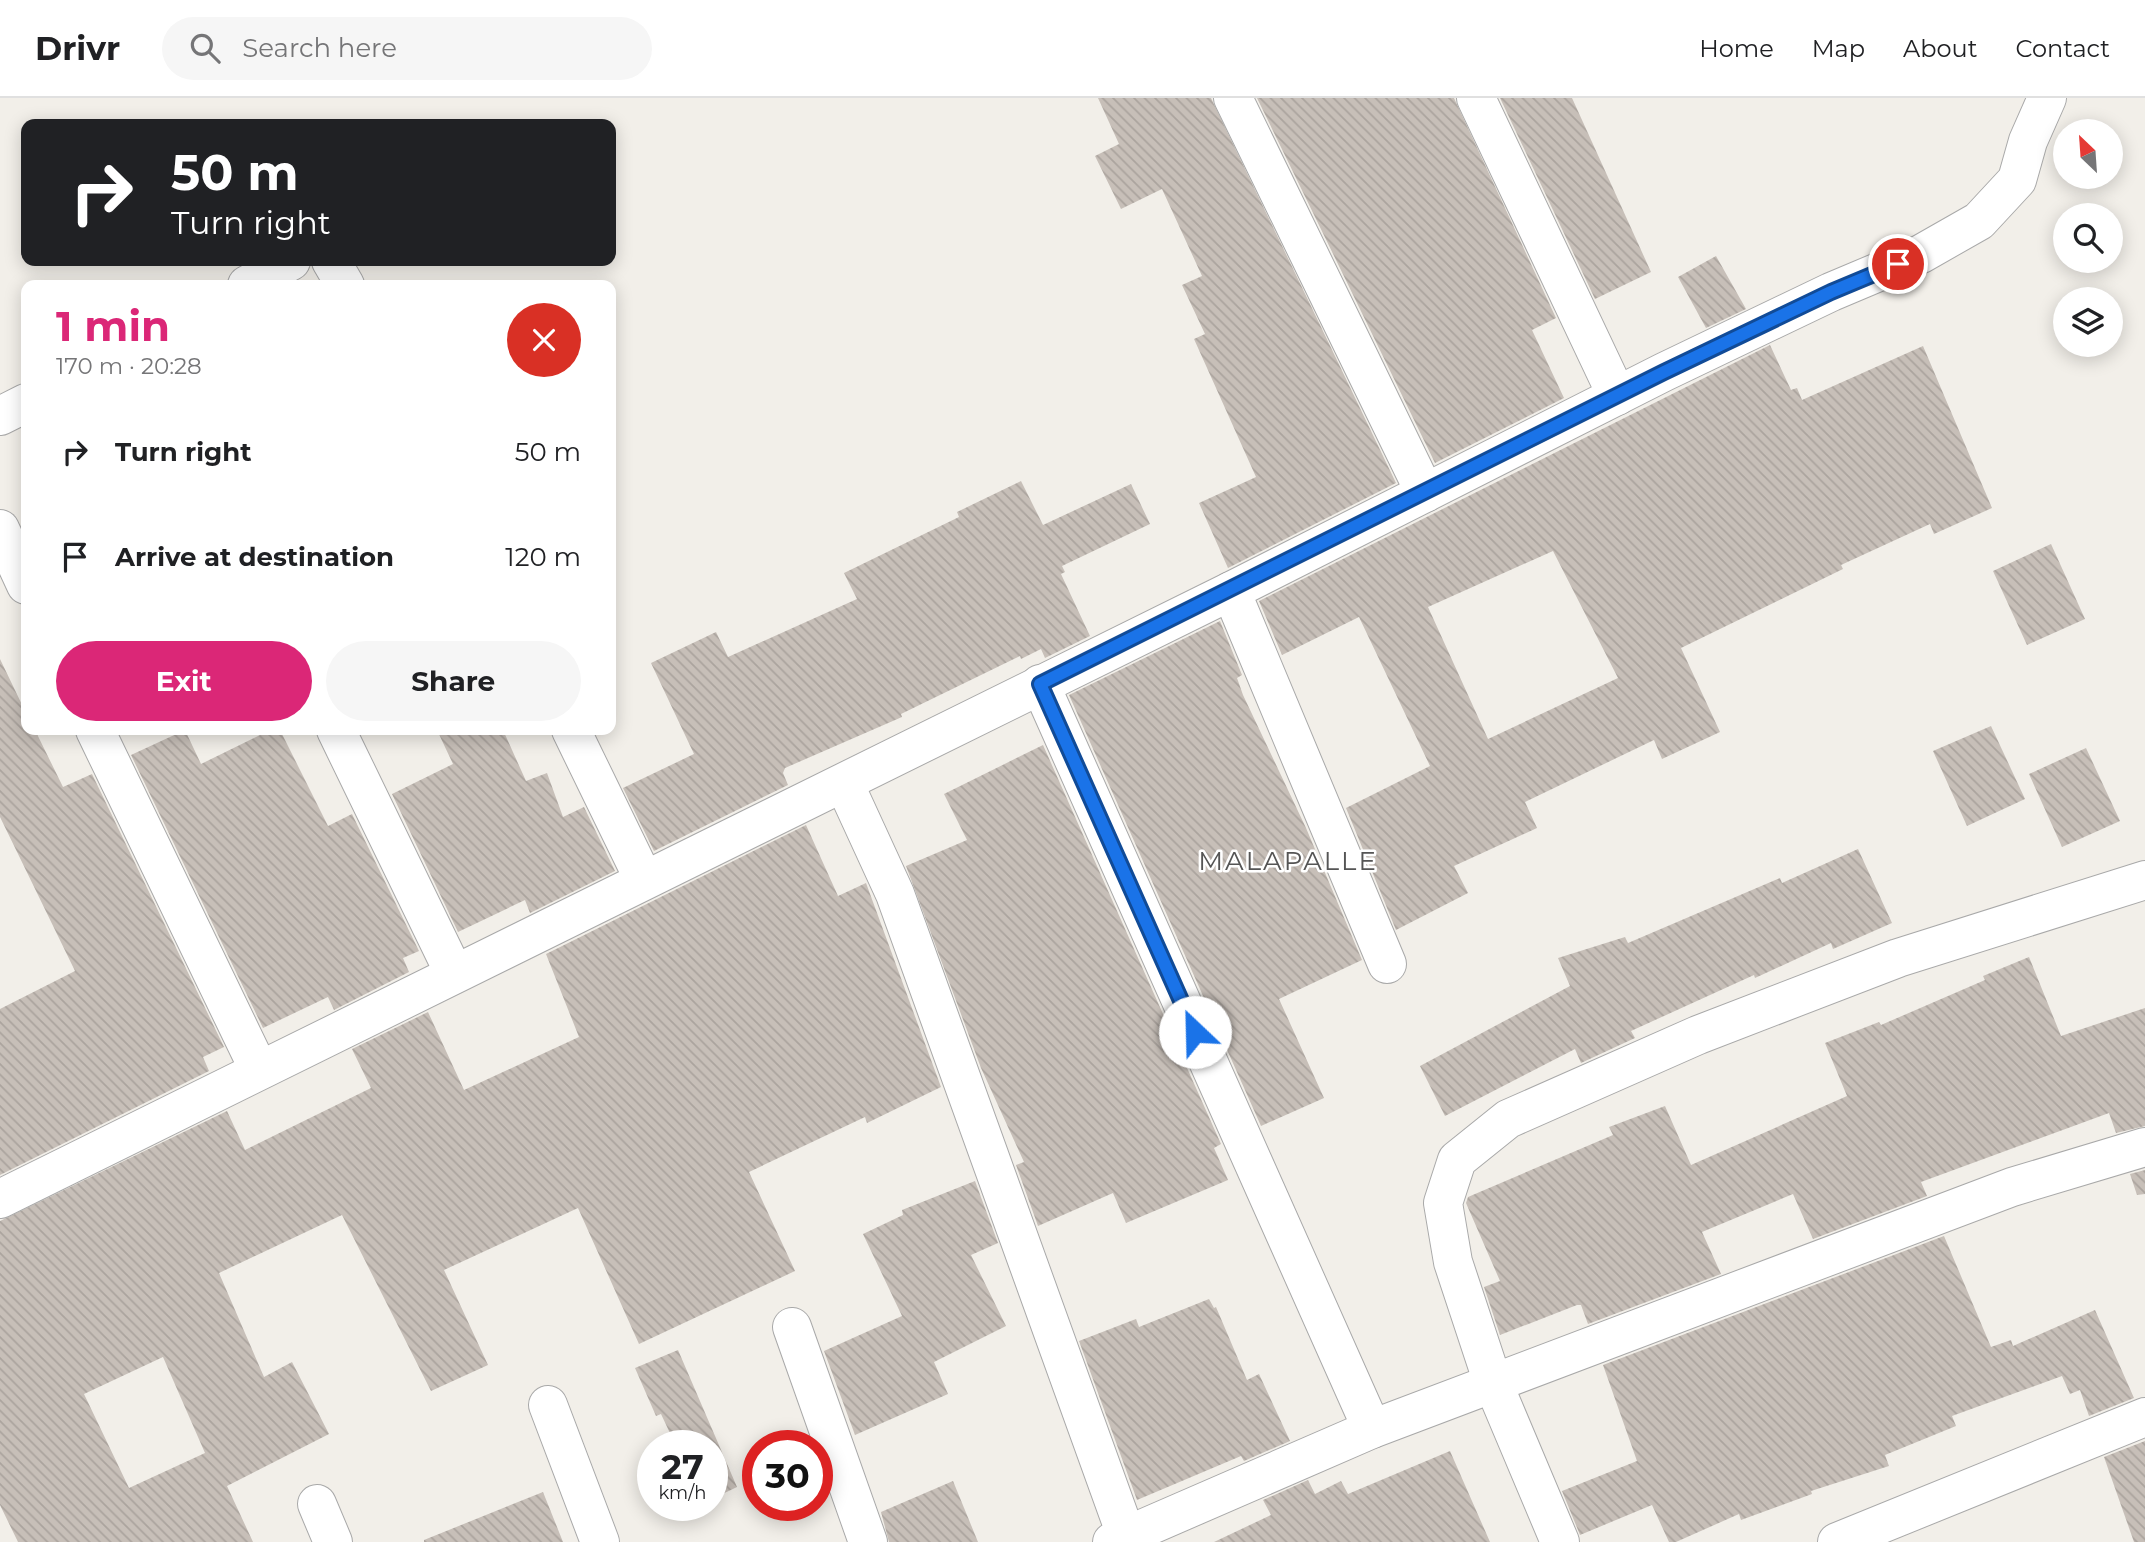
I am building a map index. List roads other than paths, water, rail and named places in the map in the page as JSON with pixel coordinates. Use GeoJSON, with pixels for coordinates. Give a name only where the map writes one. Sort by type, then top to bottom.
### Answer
{"type":"FeatureCollection","features":[{"type":"Feature","properties":{"kind":"street"},"geometry":{"type":"LineString","coordinates":[[1233,98],[1425,493]]}},
{"type":"Feature","properties":{"kind":"street"},"geometry":{"type":"LineString","coordinates":[[1476,98],[1616,396]]}},
{"type":"Feature","properties":{"kind":"street"},"geometry":{"type":"LineString","coordinates":[[0,1199],[1231,591],[1616,396],[1831,292],[1921,254],[1979,220],[2017,180],[2028,141],[2047,98]]}},
{"type":"Feature","properties":{"kind":"street"},"geometry":{"type":"LineString","coordinates":[[256,280],[282,266]]}},
{"type":"Feature","properties":{"kind":"street"},"geometry":{"type":"LineString","coordinates":[[0,416],[21,406]]}},
{"type":"Feature","properties":{"kind":"street"},"geometry":{"type":"LineString","coordinates":[[0,529],[21,574]]}},
{"type":"Feature","properties":{"kind":"street"},"geometry":{"type":"LineString","coordinates":[[1231,591],[1387,964]]}},
{"type":"Feature","properties":{"kind":"street"},"geometry":{"type":"LineString","coordinates":[[1040,684],[1373,1429]]}},
{"type":"Feature","properties":{"kind":"street"},"geometry":{"type":"LineString","coordinates":[[96,735],[259,1070]]}},
{"type":"Feature","properties":{"kind":"street"},"geometry":{"type":"LineString","coordinates":[[338,735],[454,974]]}},
{"type":"Feature","properties":{"kind":"street"},"geometry":{"type":"LineString","coordinates":[[573,735],[643,880]]}},
{"type":"Feature","properties":{"kind":"street"},"geometry":{"type":"LineString","coordinates":[[844,783],[895,894],[1119,1539],[1373,1429],[2012,1187],[2145,1147]]}},
{"type":"Feature","properties":{"kind":"street"},"geometry":{"type":"LineString","coordinates":[[1560,1542],[1493,1384],[1453,1262],[1443,1203],[1457,1160],[1508,1119],[1698,1034],[1898,958],[2145,880]]}},
{"type":"Feature","properties":{"kind":"street"},"geometry":{"type":"LineString","coordinates":[[792,1327],[868,1542]]}},
{"type":"Feature","properties":{"kind":"street"},"geometry":{"type":"LineString","coordinates":[[548,1405],[600,1542]]}},
{"type":"Feature","properties":{"kind":"street"},"geometry":{"type":"LineString","coordinates":[[1837,1542],[2145,1417]]}},
{"type":"Feature","properties":{"kind":"street"},"geometry":{"type":"LineString","coordinates":[[317,1504],[333,1542]]}},
{"type":"Feature","properties":{"kind":"district","name":"MALAPALLE"},"geometry":{"type":"Point","coordinates":[1288,861]}}]}
